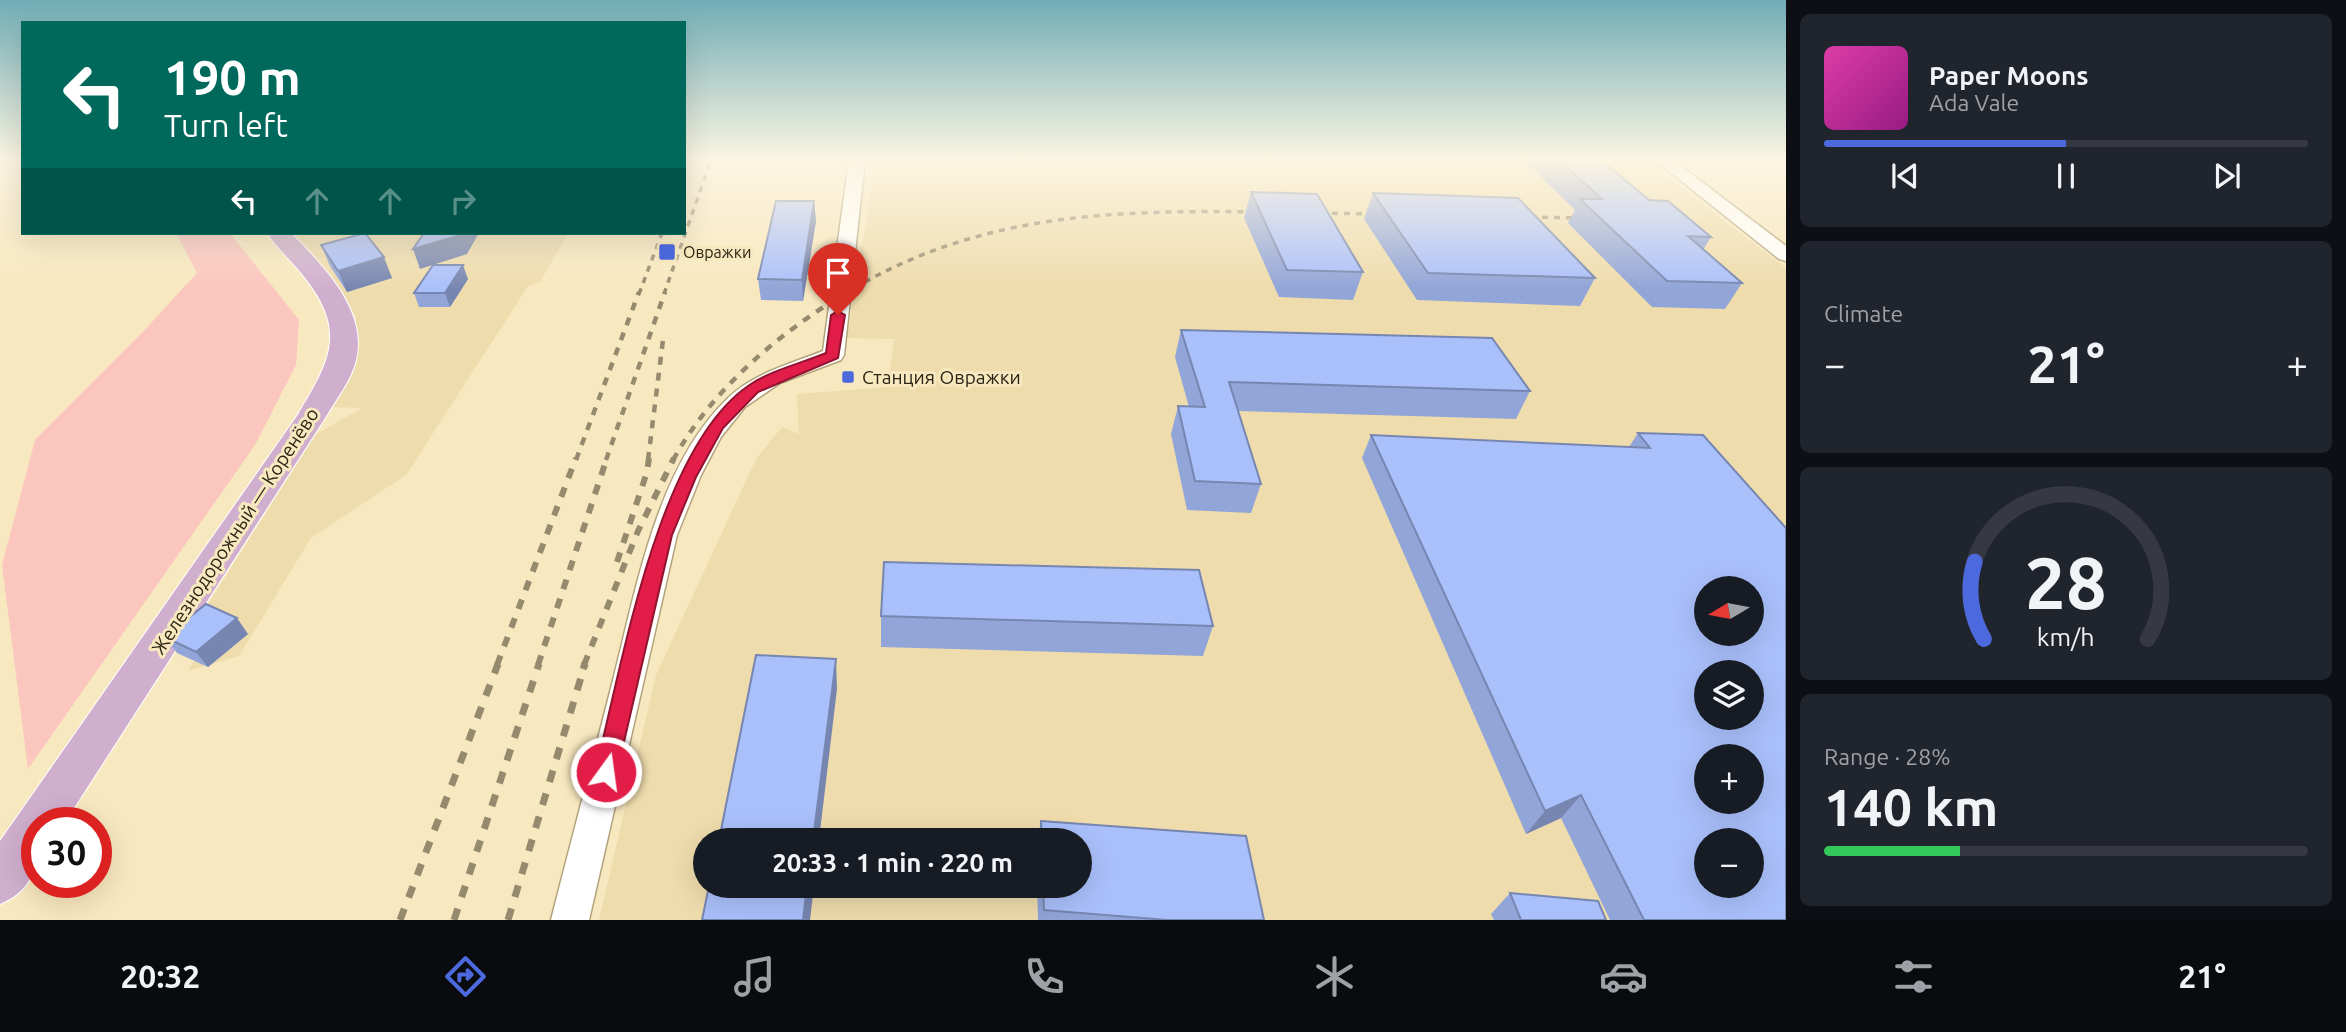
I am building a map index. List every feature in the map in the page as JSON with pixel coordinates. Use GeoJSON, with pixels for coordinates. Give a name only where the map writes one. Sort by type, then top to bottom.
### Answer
{"type":"FeatureCollection","features":[{"type":"Feature","properties":{"kind":"main road","name":"Железнодорожный — Коренёво"},"geometry":{"type":"LineString","coordinates":[[50,807],[310,418],[343,358],[343,320],[315,272],[280,235]]}},
{"type":"Feature","properties":{"kind":"main road"},"geometry":{"type":"LineString","coordinates":[[0,881],[21,850]]}},
{"type":"Feature","properties":{"kind":"street"},"geometry":{"type":"LineString","coordinates":[[570,920],[664,535],[688,477],[717,426],[753,389],[833,355],[852,203]]}},
{"type":"Feature","properties":{"kind":"street"},"geometry":{"type":"LineString","coordinates":[[1719,203],[1786,255]]}},
{"type":"Feature","properties":{"kind":"shaded area"},"geometry":{"type":"Polygon","coordinates":[[[869,203],[1701,203],[1786,268],[1786,920],[599,920],[656,675],[756,459],[782,427],[799,434],[797,394],[888,387],[894,339],[847,338],[869,203]]]}},
{"type":"Feature","properties":{"kind":"shaded area"},"geometry":{"type":"Polygon","coordinates":[[[177,235],[232,235],[299,320],[296,365],[255,445],[28,769],[2,565],[35,440],[140,335],[197,273],[177,235]]]}},
{"type":"Feature","properties":{"kind":"shaded area"},"geometry":{"type":"Polygon","coordinates":[[[293,235],[567,235],[540,282],[528,286],[406,475],[311,538],[239,656],[188,671],[216,620],[203,612],[316,434],[362,408],[330,407],[349,360],[356,316],[293,235]]]}},
{"type":"Feature","properties":{"kind":"building"},"geometry":{"type":"Polygon","coordinates":[[[776,203],[814,203],[802,280],[758,279],[776,203]]]}},
{"type":"Feature","properties":{"kind":"building"},"geometry":{"type":"Polygon","coordinates":[[[1256,203],[1322,203],[1363,272],[1287,270],[1256,203]]]}},
{"type":"Feature","properties":{"kind":"building"},"geometry":{"type":"Polygon","coordinates":[[[1380,203],[1523,203],[1595,278],[1428,273],[1380,203]]]}},
{"type":"Feature","properties":{"kind":"building"},"geometry":{"type":"Polygon","coordinates":[[[1584,203],[1670,203],[1711,237],[1688,236],[1742,283],[1667,281],[1584,203]]]}},
{"type":"Feature","properties":{"kind":"building"},"geometry":{"type":"Polygon","coordinates":[[[367,235],[384,257],[338,271],[321,245],[367,235]]]}},
{"type":"Feature","properties":{"kind":"building"},"geometry":{"type":"Polygon","coordinates":[[[423,235],[461,235],[413,249],[423,235]]]}},
{"type":"Feature","properties":{"kind":"building"},"geometry":{"type":"Polygon","coordinates":[[[433,265],[463,265],[445,293],[414,293],[433,265]]]}},
{"type":"Feature","properties":{"kind":"building"},"geometry":{"type":"Polygon","coordinates":[[[1181,330],[1492,338],[1530,391],[1229,382],[1261,484],[1195,481],[1178,406],[1205,407],[1181,330]]]}},
{"type":"Feature","properties":{"kind":"building"},"geometry":{"type":"Polygon","coordinates":[[[1638,433],[1703,435],[1786,528],[1786,920],[1644,920],[1581,795],[1545,811],[1371,435],[1650,448],[1638,433]]]}},
{"type":"Feature","properties":{"kind":"building"},"geometry":{"type":"Polygon","coordinates":[[[884,562],[1199,570],[1213,626],[881,616],[884,562]]]}},
{"type":"Feature","properties":{"kind":"building"},"geometry":{"type":"Polygon","coordinates":[[[206,604],[237,618],[196,652],[165,637],[206,604]]]}},
{"type":"Feature","properties":{"kind":"building"},"geometry":{"type":"Polygon","coordinates":[[[756,655],[836,659],[815,828],[721,828],[756,655]]]}},
{"type":"Feature","properties":{"kind":"building"},"geometry":{"type":"Polygon","coordinates":[[[1041,821],[1246,836],[1264,920],[1167,920],[1044,910],[1044,898],[1092,898],[1092,828],[1041,828],[1041,821]]]}},
{"type":"Feature","properties":{"kind":"building"},"geometry":{"type":"Polygon","coordinates":[[[1510,893],[1598,901],[1606,920],[1521,920],[1510,893]]]}},
{"type":"Feature","properties":{"kind":"building"},"geometry":{"type":"Polygon","coordinates":[[[707,898],[806,898],[803,920],[702,920],[707,898]]]}},
{"type":"Feature","properties":{"kind":"railway"},"geometry":{"type":"LineString","coordinates":[[686,231],[696,203]]}},
{"type":"Feature","properties":{"kind":"railway"},"geometry":{"type":"LineString","coordinates":[[844,294],[895,267],[945,246],[997,231],[1101,215],[1266,212]]}},
{"type":"Feature","properties":{"kind":"railway"},"geometry":{"type":"LineString","coordinates":[[1308,213],[1385,214]]}},
{"type":"Feature","properties":{"kind":"railway"},"geometry":{"type":"LineString","coordinates":[[1518,217],[1591,218]]}},
{"type":"Feature","properties":{"kind":"railway"},"geometry":{"type":"LineString","coordinates":[[639,294],[661,235]]}},
{"type":"Feature","properties":{"kind":"railway"},"geometry":{"type":"LineString","coordinates":[[664,294],[685,235]]}},
{"type":"Feature","properties":{"kind":"railway"},"geometry":{"type":"LineString","coordinates":[[576,460],[639,292]]}},
{"type":"Feature","properties":{"kind":"railway"},"geometry":{"type":"LineString","coordinates":[[606,460],[665,292]]}},
{"type":"Feature","properties":{"kind":"railway"},"geometry":{"type":"LineString","coordinates":[[673,460],[707,409],[749,365],[796,326],[847,292]]}},
{"type":"Feature","properties":{"kind":"railway"},"geometry":{"type":"LineString","coordinates":[[648,460],[663,340]]}},
{"type":"Feature","properties":{"kind":"railway"},"geometry":{"type":"LineString","coordinates":[[497,665],[576,458]]}},
{"type":"Feature","properties":{"kind":"railway"},"geometry":{"type":"LineString","coordinates":[[538,665],[607,458]]}},
{"type":"Feature","properties":{"kind":"railway"},"geometry":{"type":"LineString","coordinates":[[617,562],[647,472],[649,458]]}},
{"type":"Feature","properties":{"kind":"railway"},"geometry":{"type":"LineString","coordinates":[[585,662],[584,665],[638,531],[673,460]]}},
{"type":"Feature","properties":{"kind":"railway"},"geometry":{"type":"LineString","coordinates":[[400,920],[498,664]]}},
{"type":"Feature","properties":{"kind":"railway"},"geometry":{"type":"LineString","coordinates":[[454,920],[539,664]]}},
{"type":"Feature","properties":{"kind":"railway"},"geometry":{"type":"LineString","coordinates":[[508,920],[585,664],[583,669]]}},
{"type":"Feature","properties":{"kind":"place","name":"Овражки"},"geometry":{"type":"Point","coordinates":[667,252]}},
{"type":"Feature","properties":{"kind":"place","name":"Станция Овражки"},"geometry":{"type":"Point","coordinates":[848,377]}},
{"type":"Feature","properties":{"kind":"route"},"geometry":{"type":"LineString","coordinates":[[606,772],[664,535],[688,477],[717,426],[753,389],[833,355],[838,315]]}}]}
